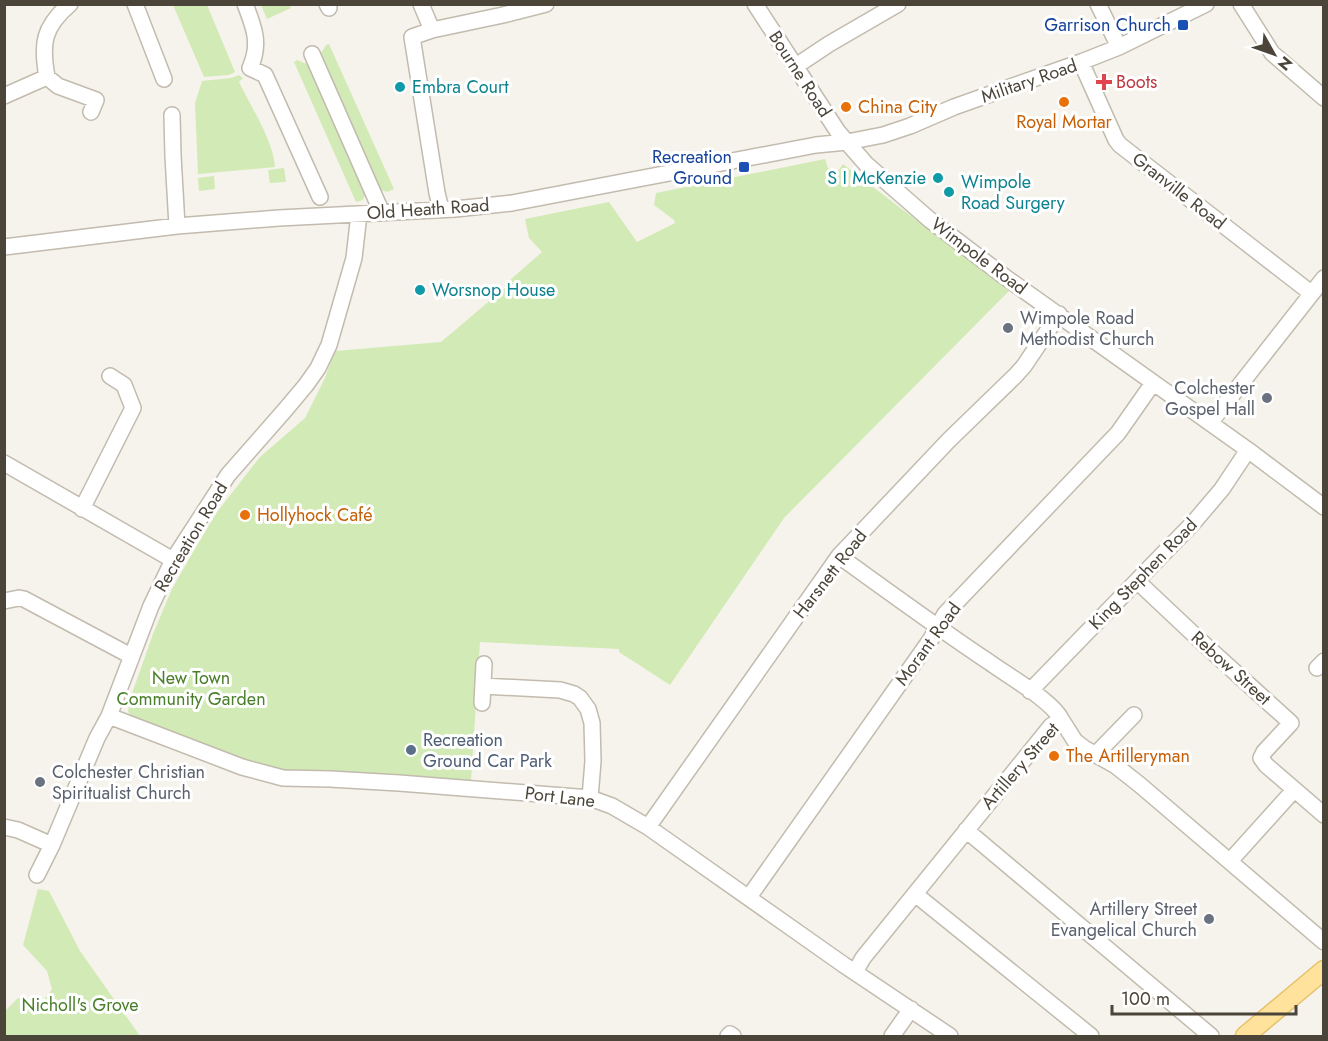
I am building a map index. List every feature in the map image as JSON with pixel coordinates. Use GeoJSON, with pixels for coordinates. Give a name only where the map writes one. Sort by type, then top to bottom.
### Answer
{"type":"FeatureCollection","features":[{"type":"Feature","properties":{"kind":"main road"},"geometry":{"type":"LineString","coordinates":[[1245,1036],[1323,970]]}},
{"type":"Feature","properties":{"kind":"street"},"geometry":{"type":"LineString","coordinates":[[70,4],[52,23],[44,42],[47,77],[58,86],[96,100],[91,112]]}},
{"type":"Feature","properties":{"kind":"street"},"geometry":{"type":"LineString","coordinates":[[135,4],[164,79]]}},
{"type":"Feature","properties":{"kind":"street"},"geometry":{"type":"LineString","coordinates":[[244,4],[254,26],[257,43],[255,59],[250,68],[265,75],[320,197]]}},
{"type":"Feature","properties":{"kind":"street"},"geometry":{"type":"LineString","coordinates":[[421,4],[432,30]]}},
{"type":"Feature","properties":{"kind":"street"},"geometry":{"type":"LineString","coordinates":[[441,210],[412,37],[432,30],[546,4]]}},
{"type":"Feature","properties":{"kind":"street","name":"Bourne Road"},"geometry":{"type":"LineString","coordinates":[[755,4],[838,132],[847,142]]}},
{"type":"Feature","properties":{"kind":"street"},"geometry":{"type":"LineString","coordinates":[[796,66],[898,4]]}},
{"type":"Feature","properties":{"kind":"street"},"geometry":{"type":"LineString","coordinates":[[1098,4],[1119,47]]}},
{"type":"Feature","properties":{"kind":"street","name":"Military Road"},"geometry":{"type":"LineString","coordinates":[[847,142],[883,135],[910,126],[954,107],[1081,62],[1119,47],[1206,4]]}},
{"type":"Feature","properties":{"kind":"street"},"geometry":{"type":"LineString","coordinates":[[1241,4],[1272,53],[1323,99]]}},
{"type":"Feature","properties":{"kind":"street"},"geometry":{"type":"LineString","coordinates":[[312,54],[382,213]]}},
{"type":"Feature","properties":{"kind":"street","name":"Granville Road"},"geometry":{"type":"LineString","coordinates":[[1081,62],[1120,145],[1311,293]]}},
{"type":"Feature","properties":{"kind":"street"},"geometry":{"type":"LineString","coordinates":[[4,96],[47,77]]}},
{"type":"Feature","properties":{"kind":"street"},"geometry":{"type":"LineString","coordinates":[[172,115],[172,156],[177,226]]}},
{"type":"Feature","properties":{"kind":"street","name":"Old Heath Road"},"geometry":{"type":"LineString","coordinates":[[4,247],[177,226],[279,218],[441,210],[512,203],[821,144],[847,142]]}},
{"type":"Feature","properties":{"kind":"street","name":"Wimpole Road"},"geometry":{"type":"LineString","coordinates":[[847,142],[866,164],[930,220],[1005,277],[1323,505]]}},
{"type":"Feature","properties":{"kind":"street","name":"Recreation Road"},"geometry":{"type":"LineString","coordinates":[[37,875],[97,738],[109,716],[151,606],[173,560],[228,475],[292,402],[318,368],[329,345],[354,258],[359,214]]}},
{"type":"Feature","properties":{"kind":"street"},"geometry":{"type":"LineString","coordinates":[[1210,423],[1323,278]]}},
{"type":"Feature","properties":{"kind":"street","name":"Harsnett Road"},"geometry":{"type":"LineString","coordinates":[[648,827],[839,556],[1024,366],[1059,315]]}},
{"type":"Feature","properties":{"kind":"street"},"geometry":{"type":"LineString","coordinates":[[82,508],[133,408],[124,385],[110,376]]}},
{"type":"Feature","properties":{"kind":"street","name":"Morant Road"},"geometry":{"type":"LineString","coordinates":[[749,897],[945,614],[1118,433],[1154,383]]}},
{"type":"Feature","properties":{"kind":"street","name":"King Stephen Road"},"geometry":{"type":"LineString","coordinates":[[1030,691],[1211,503],[1248,450]]}},
{"type":"Feature","properties":{"kind":"street"},"geometry":{"type":"LineString","coordinates":[[4,463],[173,560]]}},
{"type":"Feature","properties":{"kind":"street"},"geometry":{"type":"LineString","coordinates":[[839,556],[1030,691],[1054,709],[1061,718]]}},
{"type":"Feature","properties":{"kind":"street","name":"Rebow Street"},"geometry":{"type":"LineString","coordinates":[[1137,581],[1291,723],[1261,758],[1294,790]]}},
{"type":"Feature","properties":{"kind":"street"},"geometry":{"type":"LineString","coordinates":[[4,601],[24,599],[131,656]]}},
{"type":"Feature","properties":{"kind":"street"},"geometry":{"type":"LineString","coordinates":[[482,703],[484,664]]}},
{"type":"Feature","properties":{"kind":"street"},"geometry":{"type":"LineString","coordinates":[[483,686],[560,690],[574,694],[585,703],[592,723],[593,761],[590,798]]}},
{"type":"Feature","properties":{"kind":"street"},"geometry":{"type":"LineString","coordinates":[[1095,755],[1134,715]]}},
{"type":"Feature","properties":{"kind":"street","name":"Port Lane"},"geometry":{"type":"LineString","coordinates":[[109,716],[242,767],[283,778],[390,782],[590,798],[612,806],[648,827],[950,1036]]}},
{"type":"Feature","properties":{"kind":"street","name":"Artillery Street"},"geometry":{"type":"LineString","coordinates":[[855,972],[863,958],[966,830],[1051,726],[1061,718],[1076,741],[1126,774],[1323,942]]}},
{"type":"Feature","properties":{"kind":"street"},"geometry":{"type":"LineString","coordinates":[[1230,861],[1294,790],[1323,815]]}},
{"type":"Feature","properties":{"kind":"street"},"geometry":{"type":"LineString","coordinates":[[4,827],[18,830],[52,845]]}},
{"type":"Feature","properties":{"kind":"street"},"geometry":{"type":"LineString","coordinates":[[966,830],[1212,1036]]}},
{"type":"Feature","properties":{"kind":"street"},"geometry":{"type":"LineString","coordinates":[[915,894],[1091,1036]]}},
{"type":"Feature","properties":{"kind":"street"},"geometry":{"type":"LineString","coordinates":[[892,1036],[911,1009]]}},
{"type":"Feature","properties":{"kind":"street"},"geometry":{"type":"LineString","coordinates":[[728,1036],[730,1034],[733,1036]]}},
{"type":"Feature","properties":{"kind":"green space"},"geometry":{"type":"Polygon","coordinates":[[[173,5],[207,5],[235,72],[229,75],[204,77],[173,5]]]}},
{"type":"Feature","properties":{"kind":"green space"},"geometry":{"type":"Polygon","coordinates":[[[261,5],[289,5],[291,8],[267,19],[261,5]]]}},
{"type":"Feature","properties":{"kind":"green space"},"geometry":{"type":"Polygon","coordinates":[[[329,44],[394,189],[387,192],[373,183],[320,55],[329,44]]]}},
{"type":"Feature","properties":{"kind":"green space"},"geometry":{"type":"Polygon","coordinates":[[[297,60],[312,66],[368,188],[363,200],[356,202],[294,62],[297,60]]]}},
{"type":"Feature","properties":{"kind":"green space"},"geometry":{"type":"Polygon","coordinates":[[[239,75],[243,78],[239,82],[270,146],[275,167],[198,174],[195,103],[202,81],[239,75]]]}},
{"type":"Feature","properties":{"kind":"green space","name":"New Town Community Garden"},"geometry":{"type":"Polygon","coordinates":[[[825,159],[828,168],[838,171],[843,164],[1009,291],[784,518],[670,685],[619,652],[619,649],[480,642],[471,780],[264,769],[134,718],[128,712],[130,699],[153,634],[172,589],[193,552],[217,512],[260,457],[305,418],[325,378],[335,351],[441,342],[506,287],[509,281],[542,252],[529,238],[525,219],[609,202],[637,242],[675,223],[654,205],[656,193],[825,159]]]}},
{"type":"Feature","properties":{"kind":"green space"},"geometry":{"type":"Polygon","coordinates":[[[284,168],[286,182],[270,183],[268,170],[284,168]]]}},
{"type":"Feature","properties":{"kind":"green space"},"geometry":{"type":"Polygon","coordinates":[[[214,176],[215,189],[199,191],[198,178],[214,176]]]}},
{"type":"Feature","properties":{"kind":"green space","name":"Nicholl's Grove"},"geometry":{"type":"Polygon","coordinates":[[[38,889],[49,891],[80,951],[140,1036],[5,1036],[5,1011],[18,998],[43,1001],[52,989],[47,971],[23,945],[38,889]]]}},
{"type":"Feature","properties":{"kind":"place","name":"Garrison Church"},"geometry":{"type":"Point","coordinates":[1183,25]}},
{"type":"Feature","properties":{"kind":"place","name":"Boots"},"geometry":{"type":"Point","coordinates":[1104,82]}},
{"type":"Feature","properties":{"kind":"place","name":"Embra Court"},"geometry":{"type":"Point","coordinates":[400,87]}},
{"type":"Feature","properties":{"kind":"place","name":"Royal Mortar"},"geometry":{"type":"Point","coordinates":[1064,102]}},
{"type":"Feature","properties":{"kind":"place","name":"China City"},"geometry":{"type":"Point","coordinates":[846,107]}},
{"type":"Feature","properties":{"kind":"place","name":"Recreation Ground"},"geometry":{"type":"Point","coordinates":[744,167]}},
{"type":"Feature","properties":{"kind":"place","name":"S I McKenzie"},"geometry":{"type":"Point","coordinates":[938,178]}},
{"type":"Feature","properties":{"kind":"place","name":"Wimpole Road Surgery"},"geometry":{"type":"Point","coordinates":[949,192]}},
{"type":"Feature","properties":{"kind":"place","name":"Worsnop House"},"geometry":{"type":"Point","coordinates":[420,290]}},
{"type":"Feature","properties":{"kind":"place","name":"Wimpole Road Methodist Church"},"geometry":{"type":"Point","coordinates":[1008,328]}},
{"type":"Feature","properties":{"kind":"place","name":"Colchester Gospel Hall"},"geometry":{"type":"Point","coordinates":[1267,398]}},
{"type":"Feature","properties":{"kind":"place","name":"Hollyhock Café"},"geometry":{"type":"Point","coordinates":[245,515]}},
{"type":"Feature","properties":{"kind":"place","name":"Recreation Ground Car Park"},"geometry":{"type":"Point","coordinates":[411,750]}},
{"type":"Feature","properties":{"kind":"place","name":"The Artilleryman"},"geometry":{"type":"Point","coordinates":[1054,756]}},
{"type":"Feature","properties":{"kind":"place","name":"Colchester Christian Spiritualist Church"},"geometry":{"type":"Point","coordinates":[40,782]}},
{"type":"Feature","properties":{"kind":"place","name":"Artillery Street Evangelical Church"},"geometry":{"type":"Point","coordinates":[1209,919]}}]}
